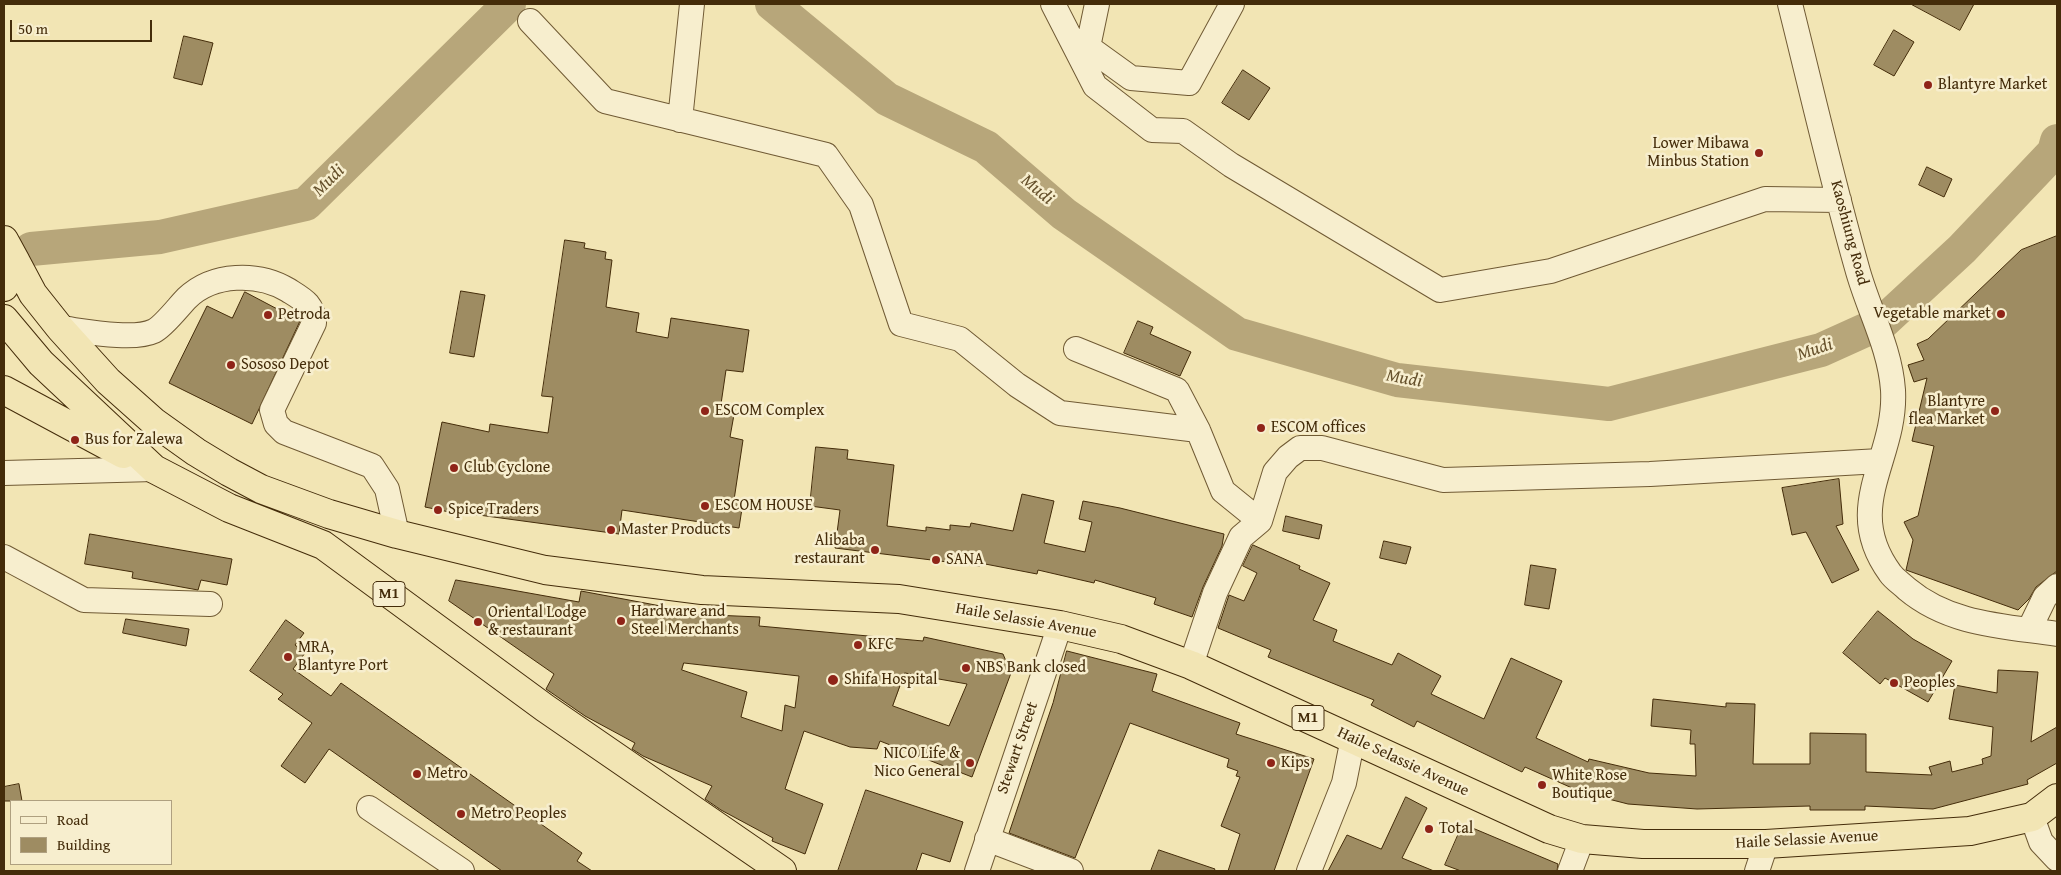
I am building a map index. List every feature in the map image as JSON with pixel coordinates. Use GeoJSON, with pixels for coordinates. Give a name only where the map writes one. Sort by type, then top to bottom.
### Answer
{"type":"FeatureCollection","features":[{"type":"Feature","properties":{"kind":"highway"},"geometry":{"type":"LineString","coordinates":[[4,287],[10,251]]}},
{"type":"Feature","properties":{"kind":"highway","name":"M1"},"geometry":{"type":"LineString","coordinates":[[10,251],[33,294],[60,328],[108,381],[154,422],[196,452],[262,489],[329,514],[397,534]]}},
{"type":"Feature","properties":{"kind":"highway","name":"M1"},"geometry":{"type":"LineString","coordinates":[[4,319],[41,363],[115,435],[154,469],[229,508],[323,545],[545,708],[782,871]]}},
{"type":"Feature","properties":{"kind":"highway"},"geometry":{"type":"LineString","coordinates":[[4,390],[86,435],[154,469]]}},
{"type":"Feature","properties":{"kind":"highway","name":"Haile Selassie Avenue"},"geometry":{"type":"LineString","coordinates":[[397,534],[545,570],[702,590],[898,599],[1060,625],[1121,639],[1191,665],[1549,829],[1582,839],[1643,844],[1766,844],[1970,831],[2032,817],[2057,798]]}},
{"type":"Feature","properties":{"kind":"street"},"geometry":{"type":"LineString","coordinates":[[680,120],[692,4]]}},
{"type":"Feature","properties":{"kind":"street"},"geometry":{"type":"LineString","coordinates":[[1053,4],[1094,86],[1152,130],[1183,131],[1231,165],[1440,290],[1552,272],[1765,199],[1839,200]]}},
{"type":"Feature","properties":{"kind":"street"},"geometry":{"type":"LineString","coordinates":[[1097,4],[1088,47],[1132,78],[1189,83],[1232,4]]}},
{"type":"Feature","properties":{"kind":"street","name":"Kaoshiung Road"},"geometry":{"type":"LineString","coordinates":[[1790,4],[1857,269],[1888,358],[1893,391],[1891,420],[1870,498],[1870,524],[1874,547],[1891,575],[1920,600],[1946,614],[1979,624],[2057,634]]}},
{"type":"Feature","properties":{"kind":"street"},"geometry":{"type":"LineString","coordinates":[[530,21],[605,101],[826,156],[861,204],[901,324],[960,339],[1017,385],[1060,413],[1198,430]]}},
{"type":"Feature","properties":{"kind":"street"},"geometry":{"type":"LineString","coordinates":[[60,328],[120,336],[155,331],[189,296],[204,284],[235,277],[275,282],[309,302],[314,312],[314,323],[272,410],[276,424],[284,432],[372,466],[387,489],[397,534]]}},
{"type":"Feature","properties":{"kind":"street"},"geometry":{"type":"LineString","coordinates":[[1076,349],[1177,390],[1198,430],[1223,491],[1260,520]]}},
{"type":"Feature","properties":{"kind":"street"},"geometry":{"type":"LineString","coordinates":[[1191,665],[1215,593],[1241,537],[1260,520],[1275,472],[1288,457],[1300,448],[1322,448],[1443,480],[1650,474],[1880,462]]}},
{"type":"Feature","properties":{"kind":"street"},"geometry":{"type":"LineString","coordinates":[[4,473],[154,469]]}},
{"type":"Feature","properties":{"kind":"street"},"geometry":{"type":"LineString","coordinates":[[4,558],[84,600],[210,604]]}},
{"type":"Feature","properties":{"kind":"street"},"geometry":{"type":"LineString","coordinates":[[2030,630],[2045,597],[2057,586]]}},
{"type":"Feature","properties":{"kind":"street","name":"Stewart Street"},"geometry":{"type":"LineString","coordinates":[[977,871],[1060,625]]}},
{"type":"Feature","properties":{"kind":"street"},"geometry":{"type":"LineString","coordinates":[[1309,871],[1344,784],[1353,738]]}},
{"type":"Feature","properties":{"kind":"street"},"geometry":{"type":"LineString","coordinates":[[369,808],[462,871]]}},
{"type":"Feature","properties":{"kind":"street"},"geometry":{"type":"LineString","coordinates":[[2032,817],[2041,842],[2057,859]]}},
{"type":"Feature","properties":{"kind":"street"},"geometry":{"type":"LineString","coordinates":[[987,839],[1071,871]]}},
{"type":"Feature","properties":{"kind":"street"},"geometry":{"type":"LineString","coordinates":[[1570,871],[1582,839]]}},
{"type":"Feature","properties":{"kind":"street"},"geometry":{"type":"LineString","coordinates":[[1757,871],[1766,844]]}},
{"type":"Feature","properties":{"kind":"building"},"geometry":{"type":"Polygon","coordinates":[[[1911,4],[1974,4],[1960,30],[1911,4]]]}},
{"type":"Feature","properties":{"kind":"building"},"geometry":{"type":"Polygon","coordinates":[[[1894,30],[1914,42],[1894,76],[1874,65],[1894,30]]]}},
{"type":"Feature","properties":{"kind":"building"},"geometry":{"type":"Polygon","coordinates":[[[184,36],[213,43],[202,85],[174,78],[184,36]]]}},
{"type":"Feature","properties":{"kind":"building"},"geometry":{"type":"Polygon","coordinates":[[[1243,70],[1270,88],[1249,120],[1222,103],[1243,70]]]}},
{"type":"Feature","properties":{"kind":"building"},"geometry":{"type":"Polygon","coordinates":[[[1927,167],[1952,179],[1944,197],[1919,185],[1927,167]]]}},
{"type":"Feature","properties":{"kind":"building","name":"Blantyre flea Market"},"geometry":{"type":"Polygon","coordinates":[[[2057,236],[2057,571],[2036,587],[2029,599],[2018,610],[1906,570],[1913,540],[1904,522],[1918,516],[1934,446],[1912,441],[1927,378],[1914,382],[1908,365],[1924,360],[1917,344],[1928,339],[2021,250],[2057,236]]]}},
{"type":"Feature","properties":{"kind":"building"},"geometry":{"type":"Polygon","coordinates":[[[565,240],[585,243],[584,248],[606,252],[605,259],[612,260],[606,307],[639,313],[636,332],[668,338],[671,318],[749,330],[743,372],[726,370],[721,404],[721,406],[735,409],[730,437],[743,440],[734,500],[743,502],[739,528],[622,510],[619,534],[464,513],[464,515],[425,507],[442,422],[489,432],[490,424],[548,433],[553,397],[542,396],[565,240]]]}},
{"type":"Feature","properties":{"kind":"building"},"geometry":{"type":"Polygon","coordinates":[[[461,291],[485,295],[474,357],[450,353],[461,291]]]}},
{"type":"Feature","properties":{"kind":"building"},"geometry":{"type":"Polygon","coordinates":[[[245,292],[300,321],[252,424],[169,383],[207,306],[232,318],[245,292]]]}},
{"type":"Feature","properties":{"kind":"building"},"geometry":{"type":"Polygon","coordinates":[[[1138,321],[1153,327],[1150,334],[1191,352],[1180,376],[1124,353],[1138,321]]]}},
{"type":"Feature","properties":{"kind":"building"},"geometry":{"type":"Polygon","coordinates":[[[816,447],[848,450],[847,459],[894,465],[887,526],[926,531],[926,527],[950,530],[950,525],[970,527],[971,523],[1013,531],[1022,494],[1054,501],[1044,543],[1085,552],[1092,522],[1079,519],[1083,501],[1120,508],[1224,534],[1222,546],[1203,587],[1192,617],[1154,604],[1156,598],[1095,580],[1094,583],[1038,570],[1037,574],[980,563],[980,566],[835,548],[840,510],[810,506],[816,447]]]}},
{"type":"Feature","properties":{"kind":"building"},"geometry":{"type":"Polygon","coordinates":[[[1839,479],[1843,524],[1836,526],[1859,570],[1832,583],[1806,532],[1792,535],[1782,488],[1839,479]]]}},
{"type":"Feature","properties":{"kind":"building"},"geometry":{"type":"Polygon","coordinates":[[[1286,516],[1322,525],[1319,539],[1283,531],[1286,516]]]}},
{"type":"Feature","properties":{"kind":"building"},"geometry":{"type":"Polygon","coordinates":[[[90,534],[232,559],[227,585],[201,580],[198,590],[132,578],[133,572],[85,564],[90,534]]]}},
{"type":"Feature","properties":{"kind":"building"},"geometry":{"type":"Polygon","coordinates":[[[1384,541],[1411,547],[1406,564],[1380,558],[1384,541]]]}},
{"type":"Feature","properties":{"kind":"building"},"geometry":{"type":"Polygon","coordinates":[[[1253,545],[1300,566],[1299,569],[1330,583],[1313,620],[1337,630],[1333,641],[1392,665],[1398,653],[1441,676],[1431,694],[1484,719],[1511,658],[1562,681],[1536,738],[1588,762],[1589,759],[1649,773],[1696,776],[1695,744],[1690,744],[1691,730],[1651,726],[1653,699],[1726,707],[1726,703],[1755,704],[1753,764],[1810,764],[1810,733],[1866,734],[1866,772],[1932,775],[1929,767],[1950,761],[1952,772],[1983,764],[1982,759],[1991,756],[1993,727],[1949,719],[1955,685],[1997,693],[1998,670],[2038,672],[2031,742],[2057,727],[2057,763],[2027,780],[2028,784],[1933,809],[1865,806],[1865,810],[1810,810],[1810,806],[1697,809],[1628,804],[1581,792],[1525,767],[1522,772],[1417,721],[1414,727],[1371,705],[1374,700],[1268,657],[1271,650],[1218,628],[1229,595],[1244,601],[1257,573],[1243,566],[1253,545]]]}},
{"type":"Feature","properties":{"kind":"building"},"geometry":{"type":"Polygon","coordinates":[[[1531,565],[1556,569],[1549,609],[1525,605],[1531,565]]]}},
{"type":"Feature","properties":{"kind":"building"},"geometry":{"type":"Polygon","coordinates":[[[456,580],[579,602],[581,591],[666,607],[665,613],[760,617],[759,626],[923,641],[924,637],[1003,654],[1011,673],[972,777],[880,741],[877,749],[850,747],[804,731],[785,789],[823,804],[805,854],[772,841],[773,838],[721,810],[705,799],[712,786],[643,756],[632,749],[635,743],[585,716],[546,689],[554,674],[449,601],[456,580]],[[684,663],[682,670],[747,692],[741,717],[782,731],[785,705],[795,708],[799,676],[684,663]],[[905,673],[893,706],[949,726],[967,684],[905,673]]]}},
{"type":"Feature","properties":{"kind":"building"},"geometry":{"type":"Polygon","coordinates":[[[1878,611],[1913,639],[1952,661],[1928,702],[1885,678],[1880,684],[1843,653],[1878,611]]]}},
{"type":"Feature","properties":{"kind":"building"},"geometry":{"type":"Polygon","coordinates":[[[126,619],[189,629],[186,646],[123,633],[126,619]]]}},
{"type":"Feature","properties":{"kind":"building","name":"Metro"},"geometry":{"type":"Polygon","coordinates":[[[286,620],[304,633],[295,645],[305,653],[293,669],[331,696],[341,683],[582,853],[577,861],[592,871],[502,871],[329,749],[305,783],[281,766],[312,723],[278,699],[283,694],[250,671],[286,620]]]}},
{"type":"Feature","properties":{"kind":"building"},"geometry":{"type":"Polygon","coordinates":[[[1067,651],[1157,674],[1152,691],[1240,723],[1236,734],[1314,759],[1274,871],[1228,871],[1240,834],[1221,826],[1240,777],[1236,776],[1238,771],[1227,767],[1229,759],[1130,723],[1075,858],[1009,833],[1053,703],[1067,651]]]}},
{"type":"Feature","properties":{"kind":"building"},"geometry":{"type":"Polygon","coordinates":[[[19,784],[22,800],[4,801],[4,787],[19,784]]]}},
{"type":"Feature","properties":{"kind":"building"},"geometry":{"type":"Polygon","coordinates":[[[866,790],[963,822],[950,862],[922,853],[916,871],[838,871],[866,790]]]}},
{"type":"Feature","properties":{"kind":"building"},"geometry":{"type":"Polygon","coordinates":[[[1406,797],[1427,808],[1402,858],[1434,871],[1328,871],[1347,835],[1381,849],[1406,797]]]}},
{"type":"Feature","properties":{"kind":"building"},"geometry":{"type":"Polygon","coordinates":[[[1463,824],[1558,864],[1557,871],[1461,871],[1445,865],[1463,824]]]}},
{"type":"Feature","properties":{"kind":"building"},"geometry":{"type":"Polygon","coordinates":[[[1159,850],[1215,869],[1214,871],[1151,871],[1159,850]]]}},
{"type":"Feature","properties":{"kind":"waterway","name":"Mudi"},"geometry":{"type":"LineString","coordinates":[[31,249],[160,237],[306,204],[509,4]]}},
{"type":"Feature","properties":{"kind":"waterway","name":"Mudi"},"geometry":{"type":"LineString","coordinates":[[772,4],[887,99],[986,147],[1064,214],[1237,334],[1397,380],[1609,404],[1821,350],[1883,322],[1962,249],[2054,152],[2057,141]]}},
{"type":"Feature","properties":{"kind":"place","name":"Blantyre Market"},"geometry":{"type":"Point","coordinates":[1928,85]}},
{"type":"Feature","properties":{"kind":"place","name":"Lower Mibawa Minbus Station"},"geometry":{"type":"Point","coordinates":[1759,153]}},
{"type":"Feature","properties":{"kind":"place","name":"Vegetable market"},"geometry":{"type":"Point","coordinates":[2001,314]}},
{"type":"Feature","properties":{"kind":"place","name":"Petroda"},"geometry":{"type":"Point","coordinates":[268,315]}},
{"type":"Feature","properties":{"kind":"place","name":"Sososo Depot"},"geometry":{"type":"Point","coordinates":[231,365]}},
{"type":"Feature","properties":{"kind":"place","name":"ESCOM Complex"},"geometry":{"type":"Point","coordinates":[705,411]}},
{"type":"Feature","properties":{"kind":"place","name":"Blantyre flea Market"},"geometry":{"type":"Point","coordinates":[1995,411]}},
{"type":"Feature","properties":{"kind":"place","name":"ESCOM offices"},"geometry":{"type":"Point","coordinates":[1261,428]}},
{"type":"Feature","properties":{"kind":"place","name":"Bus for Zalewa"},"geometry":{"type":"Point","coordinates":[75,440]}},
{"type":"Feature","properties":{"kind":"place","name":"Club Cyclone"},"geometry":{"type":"Point","coordinates":[454,468]}},
{"type":"Feature","properties":{"kind":"place","name":"ESCOM HOUSE"},"geometry":{"type":"Point","coordinates":[705,506]}},
{"type":"Feature","properties":{"kind":"place","name":"Spice Traders"},"geometry":{"type":"Point","coordinates":[438,510]}},
{"type":"Feature","properties":{"kind":"place","name":"Master Products"},"geometry":{"type":"Point","coordinates":[611,530]}},
{"type":"Feature","properties":{"kind":"place","name":"Alibaba restaurant"},"geometry":{"type":"Point","coordinates":[875,550]}},
{"type":"Feature","properties":{"kind":"place","name":"SANA"},"geometry":{"type":"Point","coordinates":[936,560]}},
{"type":"Feature","properties":{"kind":"place","name":"Hardware and Steel Merchants"},"geometry":{"type":"Point","coordinates":[621,621]}},
{"type":"Feature","properties":{"kind":"place","name":"Oriental Lodge & restaurant"},"geometry":{"type":"Point","coordinates":[478,622]}},
{"type":"Feature","properties":{"kind":"place","name":"KFC"},"geometry":{"type":"Point","coordinates":[858,645]}},
{"type":"Feature","properties":{"kind":"place","name":"MRA, Blantyre Port"},"geometry":{"type":"Point","coordinates":[288,657]}},
{"type":"Feature","properties":{"kind":"place","name":"NBS Bank closed"},"geometry":{"type":"Point","coordinates":[966,668]}},
{"type":"Feature","properties":{"kind":"place","name":"Shifa Hospital"},"geometry":{"type":"Point","coordinates":[833,680]}},
{"type":"Feature","properties":{"kind":"place","name":"Peoples"},"geometry":{"type":"Point","coordinates":[1894,683]}},
{"type":"Feature","properties":{"kind":"place","name":"NICO Life & Nico General"},"geometry":{"type":"Point","coordinates":[970,763]}},
{"type":"Feature","properties":{"kind":"place","name":"Kips"},"geometry":{"type":"Point","coordinates":[1271,763]}},
{"type":"Feature","properties":{"kind":"place","name":"Metro"},"geometry":{"type":"Point","coordinates":[417,774]}},
{"type":"Feature","properties":{"kind":"place","name":"White Rose Boutique"},"geometry":{"type":"Point","coordinates":[1542,785]}},
{"type":"Feature","properties":{"kind":"place","name":"Metro Peoples"},"geometry":{"type":"Point","coordinates":[461,814]}},
{"type":"Feature","properties":{"kind":"place","name":"Total"},"geometry":{"type":"Point","coordinates":[1429,829]}}]}
